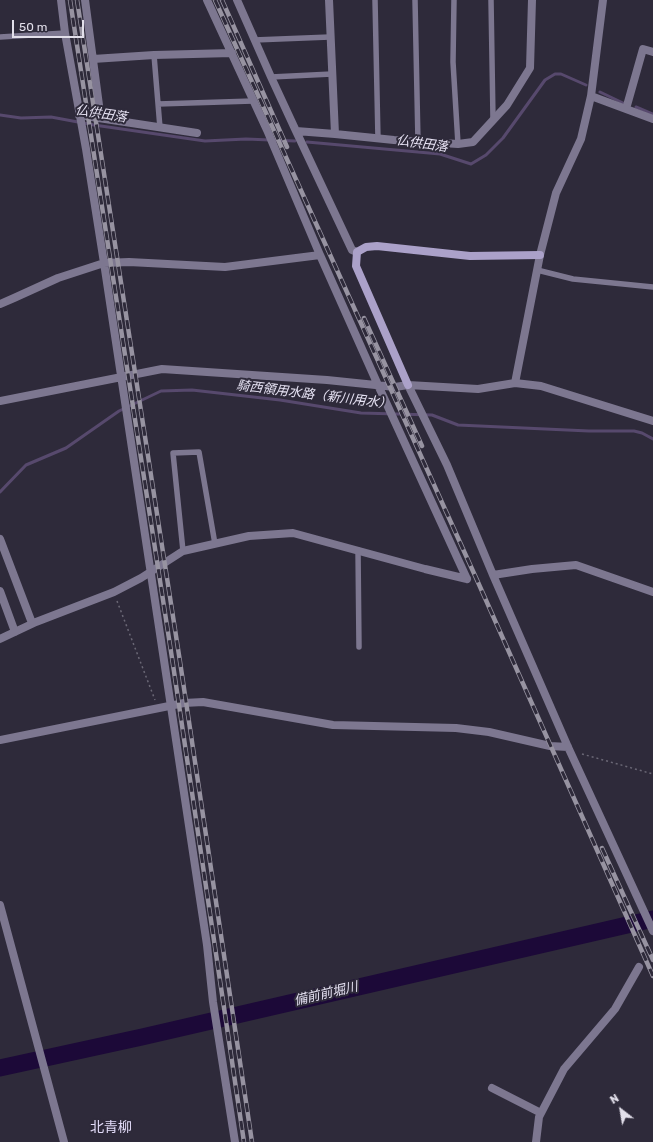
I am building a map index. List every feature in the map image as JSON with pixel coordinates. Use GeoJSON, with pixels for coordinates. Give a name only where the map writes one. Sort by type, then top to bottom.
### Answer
{"type":"FeatureCollection","features":[{"type":"Feature","properties":{"kind":"street"},"geometry":{"type":"LineString","coordinates":[[61,0],[65,33],[86,149],[104,263],[207,945],[213,1002],[235,1142]]}},
{"type":"Feature","properties":{"kind":"street"},"geometry":{"type":"LineString","coordinates":[[85,0],[99,105]]}},
{"type":"Feature","properties":{"kind":"street"},"geometry":{"type":"LineString","coordinates":[[0,639],[32,623],[114,592],[183,551],[249,536],[293,533],[467,579],[378,385],[232,53],[207,0]]}},
{"type":"Feature","properties":{"kind":"street"},"geometry":{"type":"LineString","coordinates":[[237,0],[271,77],[352,250],[357,252],[366,248],[377,246],[470,256],[540,255]]}},
{"type":"Feature","properties":{"kind":"street"},"geometry":{"type":"LineString","coordinates":[[329,0],[335,134]]}},
{"type":"Feature","properties":{"kind":"street"},"geometry":{"type":"LineString","coordinates":[[296,131],[418,142],[458,144],[473,142],[506,105],[530,68],[532,0]]}},
{"type":"Feature","properties":{"kind":"street"},"geometry":{"type":"LineString","coordinates":[[515,383],[540,255],[556,193],[580,139],[591,96],[603,0]]}},
{"type":"Feature","properties":{"kind":"street"},"geometry":{"type":"LineString","coordinates":[[626,109],[643,49],[653,52]]}},
{"type":"Feature","properties":{"kind":"street"},"geometry":{"type":"LineString","coordinates":[[93,59],[154,55],[232,53]]}},
{"type":"Feature","properties":{"kind":"street"},"geometry":{"type":"LineString","coordinates":[[591,96],[653,119]]}},
{"type":"Feature","properties":{"kind":"street"},"geometry":{"type":"LineString","coordinates":[[80,120],[197,133]]}},
{"type":"Feature","properties":{"kind":"street"},"geometry":{"type":"LineString","coordinates":[[357,252],[356,266],[408,386],[446,465],[568,747],[653,931]]}},
{"type":"Feature","properties":{"kind":"street"},"geometry":{"type":"LineString","coordinates":[[0,304],[58,278],[104,263],[129,262],[225,267],[320,255]]}},
{"type":"Feature","properties":{"kind":"street"},"geometry":{"type":"LineString","coordinates":[[0,401],[162,369],[395,387],[408,386],[478,389],[515,383],[541,386],[653,421]]}},
{"type":"Feature","properties":{"kind":"street"},"geometry":{"type":"LineString","coordinates":[[0,539],[32,623]]}},
{"type":"Feature","properties":{"kind":"street"},"geometry":{"type":"LineString","coordinates":[[493,576],[532,569],[576,565],[653,592]]}},
{"type":"Feature","properties":{"kind":"street"},"geometry":{"type":"LineString","coordinates":[[0,591],[15,632]]}},
{"type":"Feature","properties":{"kind":"street"},"geometry":{"type":"LineString","coordinates":[[0,740],[184,703],[204,702],[333,725],[462,729],[489,732],[550,746],[568,747]]}},
{"type":"Feature","properties":{"kind":"street"},"geometry":{"type":"LineString","coordinates":[[0,905],[64,1142]]}},
{"type":"Feature","properties":{"kind":"street"},"geometry":{"type":"LineString","coordinates":[[536,1142],[541,1113],[564,1069],[615,1009],[639,968]]}},
{"type":"Feature","properties":{"kind":"street"},"geometry":{"type":"LineString","coordinates":[[492,1088],[541,1113]]}},
{"type":"Feature","properties":{"kind":"lane"},"geometry":{"type":"LineString","coordinates":[[375,0],[378,139]]}},
{"type":"Feature","properties":{"kind":"lane"},"geometry":{"type":"LineString","coordinates":[[415,0],[418,142]]}},
{"type":"Feature","properties":{"kind":"lane"},"geometry":{"type":"LineString","coordinates":[[454,0],[454,62],[458,144]]}},
{"type":"Feature","properties":{"kind":"lane"},"geometry":{"type":"LineString","coordinates":[[491,0],[493,120]]}},
{"type":"Feature","properties":{"kind":"lane"},"geometry":{"type":"LineString","coordinates":[[0,36],[65,33]]}},
{"type":"Feature","properties":{"kind":"lane"},"geometry":{"type":"LineString","coordinates":[[254,40],[330,36]]}},
{"type":"Feature","properties":{"kind":"lane"},"geometry":{"type":"LineString","coordinates":[[154,55],[160,128]]}},
{"type":"Feature","properties":{"kind":"lane"},"geometry":{"type":"LineString","coordinates":[[271,77],[332,74]]}},
{"type":"Feature","properties":{"kind":"lane"},"geometry":{"type":"LineString","coordinates":[[158,104],[253,101]]}},
{"type":"Feature","properties":{"kind":"lane"},"geometry":{"type":"LineString","coordinates":[[537,270],[573,279],[653,287]]}},
{"type":"Feature","properties":{"kind":"lane"},"geometry":{"type":"LineString","coordinates":[[183,551],[173,454],[199,452],[214,544]]}},
{"type":"Feature","properties":{"kind":"lane"},"geometry":{"type":"LineString","coordinates":[[358,550],[359,647]]}},
{"type":"Feature","properties":{"kind":"path"},"geometry":{"type":"LineString","coordinates":[[114,592],[159,709]]}},
{"type":"Feature","properties":{"kind":"path"},"geometry":{"type":"LineString","coordinates":[[573,755],[579,753],[653,774]]}},
{"type":"Feature","properties":{"kind":"waterway","name":"仏供田落"},"geometry":{"type":"LineString","coordinates":[[307,142],[440,154],[471,164],[486,155],[503,138],[545,80],[555,74],[561,74],[586,85]]}},
{"type":"Feature","properties":{"kind":"waterway","name":"仏供田落"},"geometry":{"type":"LineString","coordinates":[[600,92],[623,103]]}},
{"type":"Feature","properties":{"kind":"waterway","name":"仏供田落"},"geometry":{"type":"LineString","coordinates":[[636,107],[653,114]]}},
{"type":"Feature","properties":{"kind":"waterway","name":"仏供田落"},"geometry":{"type":"LineString","coordinates":[[0,115],[21,118],[51,117],[94,125],[205,141],[246,139],[295,141]]}},
{"type":"Feature","properties":{"kind":"waterway","name":"騎西領用水路（新川用水）"},"geometry":{"type":"LineString","coordinates":[[0,492],[26,465],[66,448],[119,411],[161,391],[192,390],[280,400],[361,413],[432,415],[458,425],[589,431],[634,431],[642,433],[653,439]]}},
{"type":"Feature","properties":{"kind":"waterway","name":"備前前堀川"},"geometry":{"type":"LineString","coordinates":[[0,1068],[142,1037],[653,919]]}},
{"type":"Feature","properties":{"kind":"railway"},"geometry":{"type":"LineString","coordinates":[[70,0],[172,658],[244,1142]]}},
{"type":"Feature","properties":{"kind":"railway"},"geometry":{"type":"LineString","coordinates":[[77,0],[179,655],[252,1142]]}},
{"type":"Feature","properties":{"kind":"railway"},"geometry":{"type":"LineString","coordinates":[[215,0],[477,580],[653,976]]}},
{"type":"Feature","properties":{"kind":"railway"},"geometry":{"type":"LineString","coordinates":[[222,0],[287,147]]}},
{"type":"Feature","properties":{"kind":"railway"},"geometry":{"type":"LineString","coordinates":[[364,318],[422,446]]}},
{"type":"Feature","properties":{"kind":"railway"},"geometry":{"type":"LineString","coordinates":[[602,848],[653,960]]}},
{"type":"Feature","properties":{"kind":"district","name":"北青柳"},"geometry":{"type":"Point","coordinates":[111,1128]}}]}
